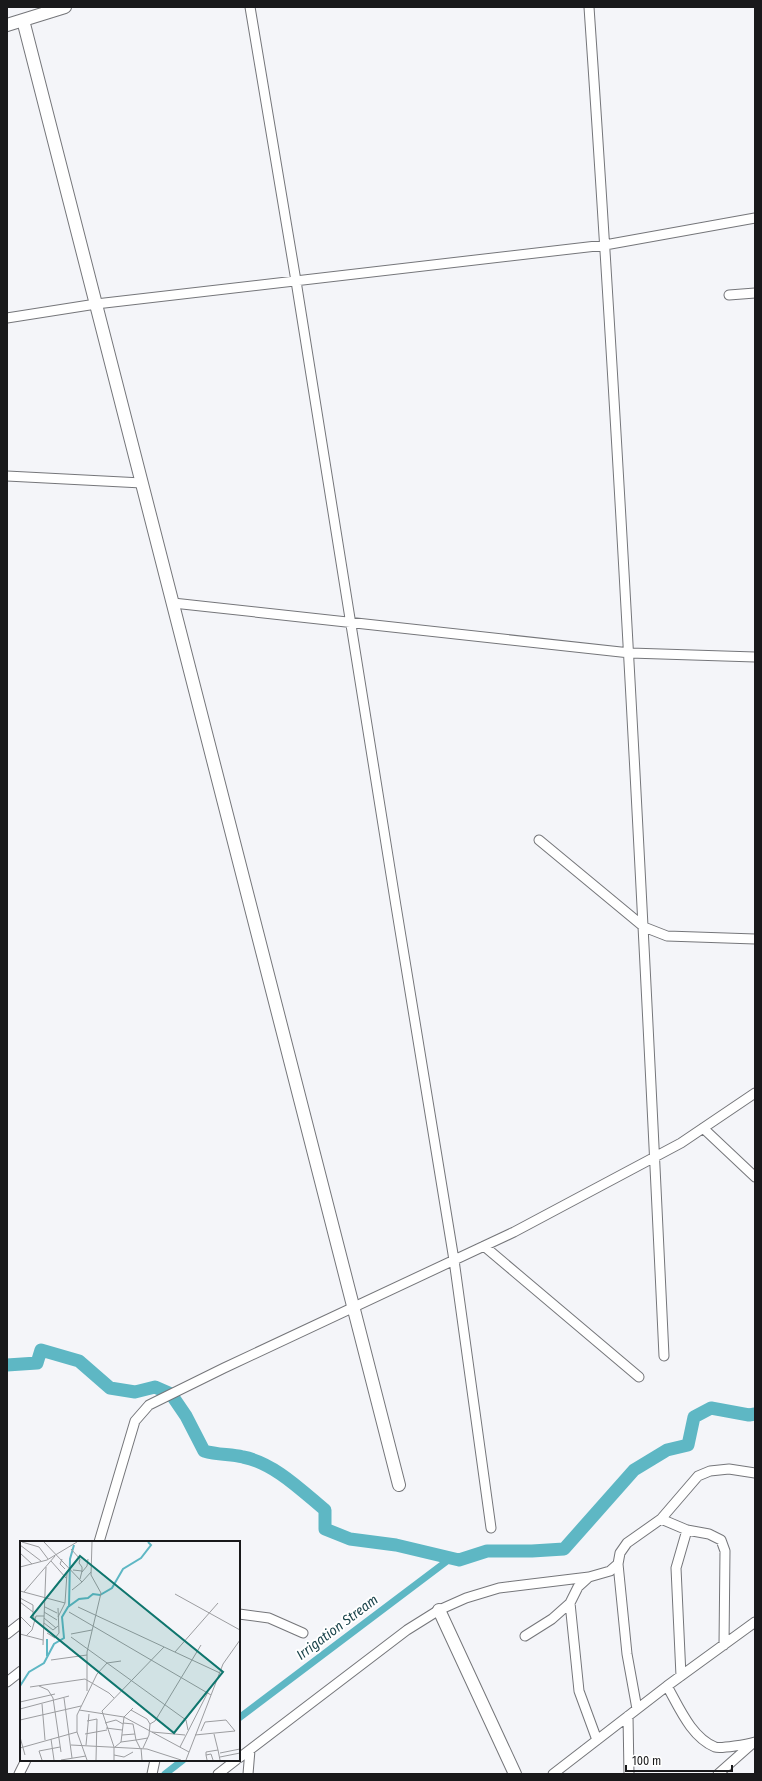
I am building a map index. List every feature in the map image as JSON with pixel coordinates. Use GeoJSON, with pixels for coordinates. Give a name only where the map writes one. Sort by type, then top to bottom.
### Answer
{"type":"FeatureCollection","features":[{"type":"Feature","properties":{"kind":"street"},"geometry":{"type":"LineString","coordinates":[[7,25],[65,7]]}},
{"type":"Feature","properties":{"kind":"street"},"geometry":{"type":"LineString","coordinates":[[250,7],[296,281],[350,624],[454,1260],[491,1528]]}},
{"type":"Feature","properties":{"kind":"street"},"geometry":{"type":"LineString","coordinates":[[589,7],[630,653],[664,1356]]}},
{"type":"Feature","properties":{"kind":"street"},"geometry":{"type":"LineString","coordinates":[[23,20],[399,1485]]}},
{"type":"Feature","properties":{"kind":"street"},"geometry":{"type":"LineString","coordinates":[[7,318],[96,304],[605,245],[755,218]]}},
{"type":"Feature","properties":{"kind":"street"},"geometry":{"type":"LineString","coordinates":[[729,295],[755,293]]}},
{"type":"Feature","properties":{"kind":"street"},"geometry":{"type":"LineString","coordinates":[[7,476],[142,483]]}},
{"type":"Feature","properties":{"kind":"street"},"geometry":{"type":"LineString","coordinates":[[173,603],[350,624],[630,653],[755,657]]}},
{"type":"Feature","properties":{"kind":"street"},"geometry":{"type":"LineString","coordinates":[[539,840],[644,927],[667,936],[755,939]]}},
{"type":"Feature","properties":{"kind":"street"},"geometry":{"type":"LineString","coordinates":[[99,1541],[135,1421],[149,1405],[224,1368],[514,1232],[681,1143],[755,1093]]}},
{"type":"Feature","properties":{"kind":"street"},"geometry":{"type":"LineString","coordinates":[[703,1128],[755,1177]]}},
{"type":"Feature","properties":{"kind":"street"},"geometry":{"type":"LineString","coordinates":[[484,1246],[639,1377]]}},
{"type":"Feature","properties":{"kind":"street"},"geometry":{"type":"LineString","coordinates":[[637,1709],[627,1654],[618,1564],[620,1553],[627,1543],[661,1519],[698,1476],[710,1472],[729,1469],[755,1473]]}},
{"type":"Feature","properties":{"kind":"street"},"geometry":{"type":"LineString","coordinates":[[661,1519],[687,1530],[709,1534],[721,1540],[725,1551],[724,1645]]}},
{"type":"Feature","properties":{"kind":"street"},"geometry":{"type":"LineString","coordinates":[[681,1676],[676,1568],[687,1530]]}},
{"type":"Feature","properties":{"kind":"street"},"geometry":{"type":"LineString","coordinates":[[240,1757],[407,1630],[439,1610],[466,1598],[499,1588],[589,1577],[610,1571],[618,1564]]}},
{"type":"Feature","properties":{"kind":"street"},"geometry":{"type":"LineString","coordinates":[[525,1636],[552,1619],[570,1603],[578,1587],[589,1577]]}},
{"type":"Feature","properties":{"kind":"street"},"geometry":{"type":"LineString","coordinates":[[570,1603],[579,1691],[597,1740]]}},
{"type":"Feature","properties":{"kind":"street"},"geometry":{"type":"LineString","coordinates":[[439,1610],[515,1774]]}},
{"type":"Feature","properties":{"kind":"street"},"geometry":{"type":"LineString","coordinates":[[240,1614],[269,1618],[303,1633]]}},
{"type":"Feature","properties":{"kind":"street"},"geometry":{"type":"LineString","coordinates":[[553,1774],[667,1686],[755,1622]]}},
{"type":"Feature","properties":{"kind":"street"},"geometry":{"type":"LineString","coordinates":[[7,1634],[20,1624]]}},
{"type":"Feature","properties":{"kind":"street"},"geometry":{"type":"LineString","coordinates":[[7,1682],[20,1672]]}},
{"type":"Feature","properties":{"kind":"street"},"geometry":{"type":"LineString","coordinates":[[667,1686],[688,1721],[701,1738],[716,1748],[754,1743]]}},
{"type":"Feature","properties":{"kind":"street"},"geometry":{"type":"LineString","coordinates":[[628,1716],[629,1774]]}},
{"type":"Feature","properties":{"kind":"street"},"geometry":{"type":"LineString","coordinates":[[718,1774],[754,1743]]}},
{"type":"Feature","properties":{"kind":"street"},"geometry":{"type":"LineString","coordinates":[[248,1774],[250,1750]]}},
{"type":"Feature","properties":{"kind":"street"},"geometry":{"type":"LineString","coordinates":[[19,1774],[26,1761]]}},
{"type":"Feature","properties":{"kind":"street"},"geometry":{"type":"LineString","coordinates":[[152,1774],[155,1761]]}},
{"type":"Feature","properties":{"kind":"street"},"geometry":{"type":"LineString","coordinates":[[218,1774],[235,1761]]}},
{"type":"Feature","properties":{"kind":"waterway"},"geometry":{"type":"LineString","coordinates":[[7,1365],[37,1363],[41,1350],[79,1361],[110,1388],[135,1392],[155,1387],[171,1394],[186,1416],[204,1451],[254,1460],[266,1465],[287,1478],[325,1510],[325,1529],[350,1539],[396,1545],[459,1560],[487,1551],[564,1549],[634,1470],[667,1450],[688,1445],[694,1417],[711,1408],[749,1415],[755,1414]]}},
{"type":"Feature","properties":{"kind":"waterway","name":"Irrigation Stream"},"geometry":{"type":"LineString","coordinates":[[240,1717],[451,1558]]}},
{"type":"Feature","properties":{"kind":"waterway","name":"Irrigation Stream"},"geometry":{"type":"LineString","coordinates":[[165,1774],[182,1761]]}}]}
